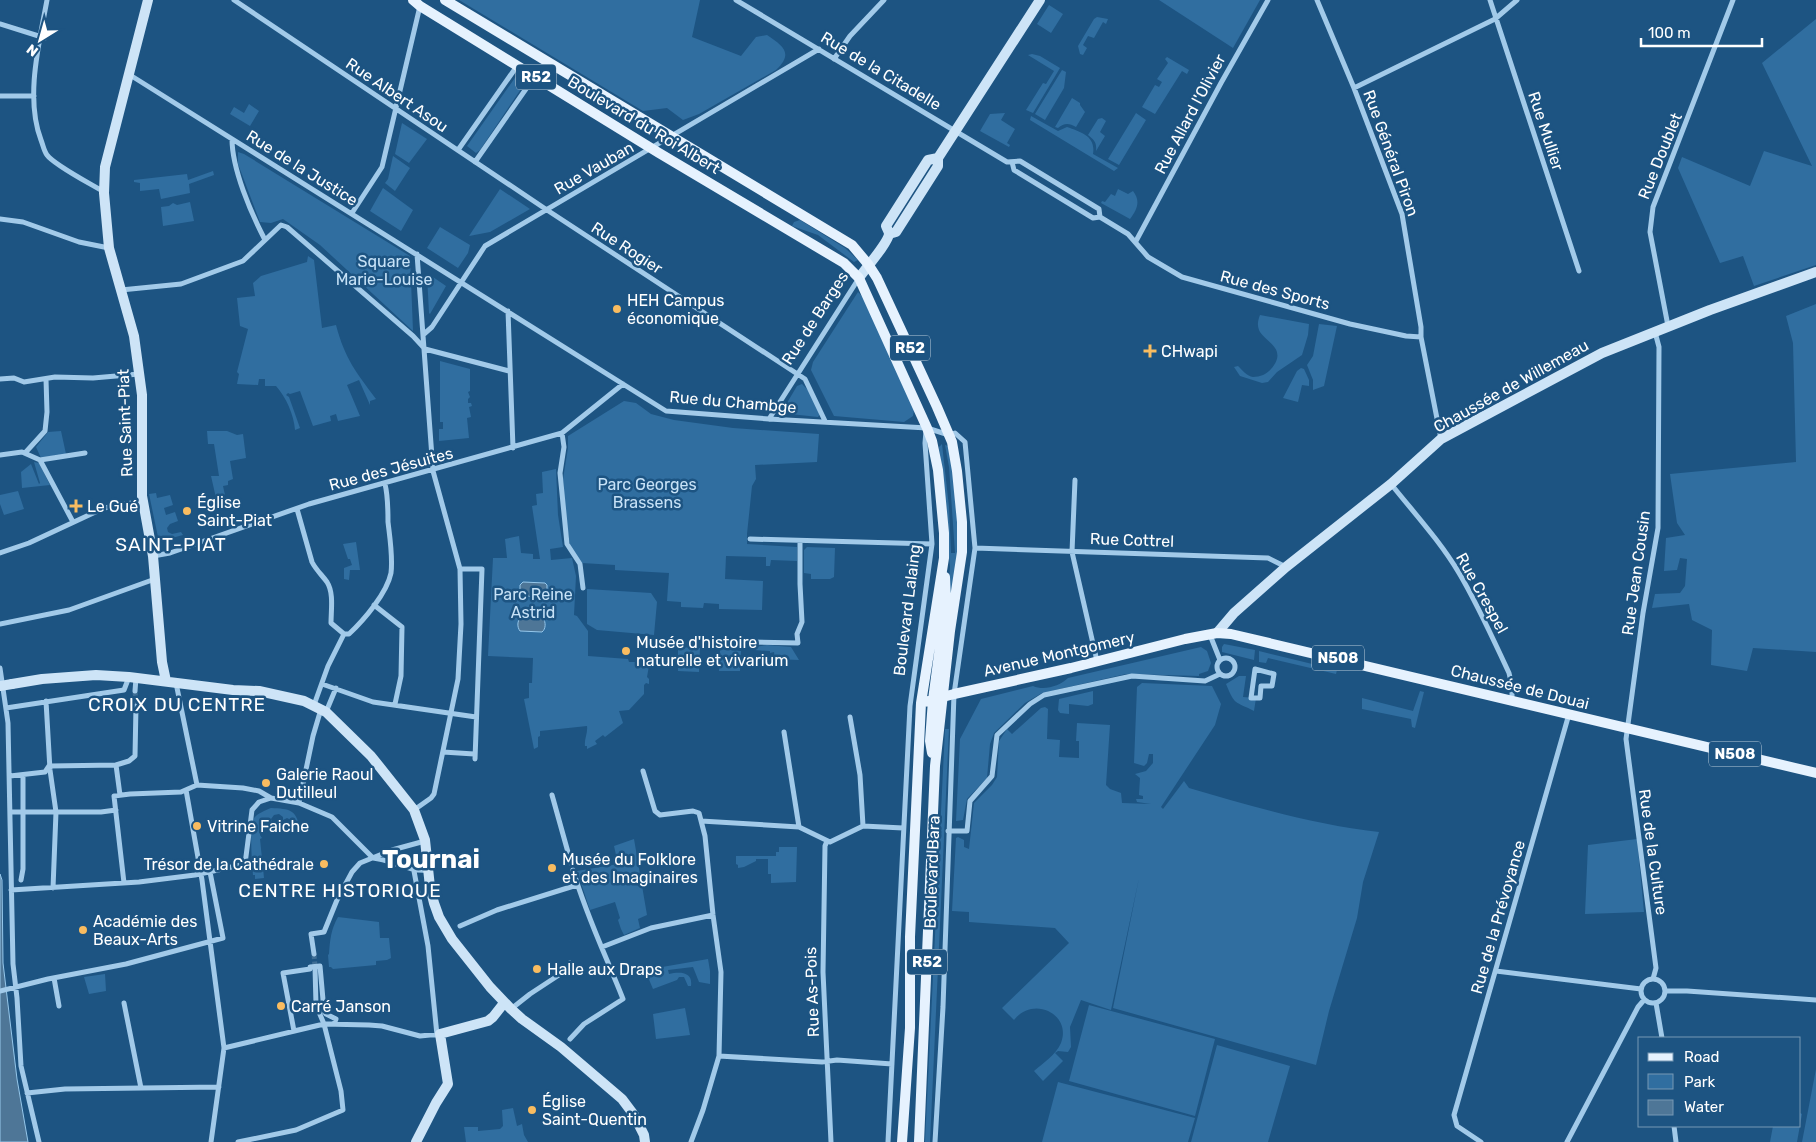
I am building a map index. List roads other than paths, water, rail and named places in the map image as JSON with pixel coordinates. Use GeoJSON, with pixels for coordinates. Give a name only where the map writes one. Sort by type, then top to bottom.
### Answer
{"type":"FeatureCollection","features":[{"type":"Feature","properties":{"kind":"main road","name":"Boulevard du Roi Albert"},"geometry":{"type":"LineString","coordinates":[[445,0],[852,245],[868,264]]}},
{"type":"Feature","properties":{"kind":"main road","name":"Boulevard du Roi Albert"},"geometry":{"type":"LineString","coordinates":[[416,3],[652,148],[844,262],[858,278]]}},
{"type":"Feature","properties":{"kind":"main road","name":"R52"},"geometry":{"type":"LineString","coordinates":[[868,264],[883,290],[937,407],[952,442],[957,471],[962,522],[962,552],[938,699]]}},
{"type":"Feature","properties":{"kind":"main road","name":"Boulevard Lalaing"},"geometry":{"type":"LineString","coordinates":[[858,278],[927,428],[932,441],[938,470],[944,533],[944,558],[921,703]]}},
{"type":"Feature","properties":{"kind":"main road","name":"R52"},"geometry":{"type":"LineString","coordinates":[[938,699],[946,601],[944,558]]}},
{"type":"Feature","properties":{"kind":"main road","name":"Chaussée de Douai"},"geometry":{"type":"LineString","coordinates":[[1213,634],[1245,636],[1816,773]]}},
{"type":"Feature","properties":{"kind":"main road","name":"Avenue Montgomery"},"geometry":{"type":"LineString","coordinates":[[921,703],[1213,634]]}},
{"type":"Feature","properties":{"kind":"main road","name":"Boulevard Bara"},"geometry":{"type":"LineString","coordinates":[[919,1142],[938,699]]}},
{"type":"Feature","properties":{"kind":"main road","name":"Boulevard Bara"},"geometry":{"type":"LineString","coordinates":[[902,1142],[910,1028],[910,937],[921,703]]}},
{"type":"Feature","properties":{"kind":"street"},"geometry":{"type":"LineString","coordinates":[[47,0],[33,108],[38,131],[47,155],[57,164],[104,192]]}},
{"type":"Feature","properties":{"kind":"street","name":"Rue Saint-Piat"},"geometry":{"type":"LineString","coordinates":[[148,0],[105,167],[104,192],[109,248],[134,336],[142,395],[143,501],[156,579],[162,662],[171,682]]}},
{"type":"Feature","properties":{"kind":"street","name":"Rue Albert Asou"},"geometry":{"type":"LineString","coordinates":[[234,0],[547,210]]}},
{"type":"Feature","properties":{"kind":"street","name":"Rue de la Citadelle"},"geometry":{"type":"LineString","coordinates":[[736,0],[1006,162],[1020,161],[1055,182],[1098,209],[1100,216],[1136,241]]}},
{"type":"Feature","properties":{"kind":"street"},"geometry":{"type":"LineString","coordinates":[[834,59],[850,36],[884,0]]}},
{"type":"Feature","properties":{"kind":"street","name":"Rue de Barges"},"geometry":{"type":"LineString","coordinates":[[769,419],[858,278],[884,245],[889,234],[896,232],[938,166],[938,158],[1040,0]]}},
{"type":"Feature","properties":{"kind":"street","name":"Rue Allard l'Olivier"},"geometry":{"type":"LineString","coordinates":[[1136,241],[1221,82],[1268,0]]}},
{"type":"Feature","properties":{"kind":"street","name":"Rue Général Piron"},"geometry":{"type":"LineString","coordinates":[[1317,0],[1354,88],[1402,214],[1421,337],[1441,439]]}},
{"type":"Feature","properties":{"kind":"street","name":"Rue Mullier"},"geometry":{"type":"LineString","coordinates":[[1490,0],[1579,271]]}},
{"type":"Feature","properties":{"kind":"street"},"geometry":{"type":"LineString","coordinates":[[1354,88],[1495,19],[1517,0]]}},
{"type":"Feature","properties":{"kind":"street","name":"Rue Doublet"},"geometry":{"type":"LineString","coordinates":[[1668,327],[1650,232],[1652,207],[1733,0]]}},
{"type":"Feature","properties":{"kind":"street"},"geometry":{"type":"LineString","coordinates":[[352,213],[382,167],[396,108],[416,3]]}},
{"type":"Feature","properties":{"kind":"street"},"geometry":{"type":"LineString","coordinates":[[0,24],[42,38]]}},
{"type":"Feature","properties":{"kind":"street","name":"Rue Vauban"},"geometry":{"type":"LineString","coordinates":[[462,282],[485,246],[819,49]]}},
{"type":"Feature","properties":{"kind":"street"},"geometry":{"type":"LineString","coordinates":[[458,150],[517,66]]}},
{"type":"Feature","properties":{"kind":"street","name":"Rue de la Justice"},"geometry":{"type":"LineString","coordinates":[[130,75],[462,282]]}},
{"type":"Feature","properties":{"kind":"street"},"geometry":{"type":"LineString","coordinates":[[476,162],[535,76]]}},
{"type":"Feature","properties":{"kind":"street"},"geometry":{"type":"LineString","coordinates":[[0,96],[35,96]]}},
{"type":"Feature","properties":{"kind":"street"},"geometry":{"type":"LineString","coordinates":[[232,139],[233,154],[240,181],[265,240]]}},
{"type":"Feature","properties":{"kind":"street","name":"Rue de la Citadelle"},"geometry":{"type":"LineString","coordinates":[[1012,162],[1014,170],[1093,218],[1100,216]]}},
{"type":"Feature","properties":{"kind":"street","name":"Rue Rogier"},"geometry":{"type":"LineString","coordinates":[[547,210],[805,379],[826,421]]}},
{"type":"Feature","properties":{"kind":"street"},"geometry":{"type":"LineString","coordinates":[[0,220],[24,222],[79,242],[109,248]]}},
{"type":"Feature","properties":{"kind":"street"},"geometry":{"type":"LineString","coordinates":[[121,290],[181,284],[211,274],[243,261],[281,225],[287,227],[413,336],[425,349],[509,371]]}},
{"type":"Feature","properties":{"kind":"street","name":"Rue des Sports"},"geometry":{"type":"LineString","coordinates":[[1136,241],[1148,257],[1182,278],[1350,324],[1406,336],[1421,337]]}},
{"type":"Feature","properties":{"kind":"street"},"geometry":{"type":"LineString","coordinates":[[414,810],[432,796],[444,752],[458,679],[461,624],[460,569],[433,471],[417,254]]}},
{"type":"Feature","properties":{"kind":"street","name":"Chaussée de Willemeau"},"geometry":{"type":"LineString","coordinates":[[1213,634],[1286,567],[1391,484],[1441,439],[1602,353],[1816,272]]}},
{"type":"Feature","properties":{"kind":"street"},"geometry":{"type":"LineString","coordinates":[[424,334],[432,327],[462,282]]}},
{"type":"Feature","properties":{"kind":"street","name":"Rue du Chambge"},"geometry":{"type":"LineString","coordinates":[[462,282],[666,411],[927,428],[948,435]]}},
{"type":"Feature","properties":{"kind":"street"},"geometry":{"type":"LineString","coordinates":[[508,311],[513,448]]}},
{"type":"Feature","properties":{"kind":"street","name":"Rue Jean Cousin"},"geometry":{"type":"LineString","coordinates":[[1627,728],[1643,613],[1658,528],[1659,349],[1655,332]]}},
{"type":"Feature","properties":{"kind":"street"},"geometry":{"type":"LineString","coordinates":[[0,379],[14,378],[24,382],[46,378],[93,378],[139,374]]}},
{"type":"Feature","properties":{"kind":"street"},"geometry":{"type":"LineString","coordinates":[[25,453],[45,431],[47,412],[46,378]]}},
{"type":"Feature","properties":{"kind":"street","name":"Rue des Jésuites"},"geometry":{"type":"LineString","coordinates":[[153,556],[170,553],[250,523],[562,433],[624,384]]}},
{"type":"Feature","properties":{"kind":"street","name":"Boulevard Lalaing"},"geometry":{"type":"LineString","coordinates":[[910,706],[932,544],[925,443],[927,428]]}},
{"type":"Feature","properties":{"kind":"street"},"geometry":{"type":"LineString","coordinates":[[562,433],[564,447],[560,473],[567,544],[568,549],[580,564],[583,588]]}},
{"type":"Feature","properties":{"kind":"street"},"geometry":{"type":"LineString","coordinates":[[948,435],[956,433],[965,442],[974,548],[954,694]]}},
{"type":"Feature","properties":{"kind":"street"},"geometry":{"type":"LineString","coordinates":[[0,455],[22,452],[40,460],[85,453]]}},
{"type":"Feature","properties":{"kind":"street"},"geometry":{"type":"LineString","coordinates":[[40,460],[73,522]]}},
{"type":"Feature","properties":{"kind":"street"},"geometry":{"type":"LineString","coordinates":[[1075,480],[1072,552],[1097,661]]}},
{"type":"Feature","properties":{"kind":"street"},"geometry":{"type":"LineString","coordinates":[[297,509],[312,562],[315,569],[328,584],[331,592],[331,623],[344,634],[349,634],[374,605],[385,588],[390,574],[391,559],[385,484]]}},
{"type":"Feature","properties":{"kind":"street","name":"Rue Crespel"},"geometry":{"type":"LineString","coordinates":[[1391,484],[1448,558],[1473,597],[1509,673],[1512,686],[1512,700]]}},
{"type":"Feature","properties":{"kind":"street"},"geometry":{"type":"LineString","coordinates":[[0,553],[29,543],[104,508],[143,501]]}},
{"type":"Feature","properties":{"kind":"street"},"geometry":{"type":"LineString","coordinates":[[750,539],[932,544]]}},
{"type":"Feature","properties":{"kind":"street"},"geometry":{"type":"LineString","coordinates":[[748,642],[798,643],[797,634],[802,622],[800,541]]}},
{"type":"Feature","properties":{"kind":"street","name":"Rue Cottrel"},"geometry":{"type":"LineString","coordinates":[[974,548],[1268,558],[1286,567]]}},
{"type":"Feature","properties":{"kind":"street"},"geometry":{"type":"LineString","coordinates":[[444,752],[474,756],[482,569],[460,569]]}},
{"type":"Feature","properties":{"kind":"street"},"geometry":{"type":"LineString","coordinates":[[0,624],[68,610],[156,579]]}},
{"type":"Feature","properties":{"kind":"street"},"geometry":{"type":"LineString","coordinates":[[374,605],[402,627],[401,676],[395,704]]}},
{"type":"Feature","properties":{"kind":"street"},"geometry":{"type":"LineString","coordinates":[[299,802],[320,709],[322,684],[328,666],[344,634]]}},
{"type":"Feature","properties":{"kind":"street"},"geometry":{"type":"LineString","coordinates":[[1213,634],[1220,660]]}},
{"type":"Feature","properties":{"kind":"street"},"geometry":{"type":"LineString","coordinates":[[948,831],[967,831],[970,801],[992,776],[997,735],[1030,704],[1044,695],[1132,676],[1205,681],[1220,674],[1225,676],[1232,675],[1236,667],[1232,659],[1226,657],[1220,660],[1217,665],[1220,674]]}},
{"type":"Feature","properties":{"kind":"street"},"geometry":{"type":"LineString","coordinates":[[0,668],[6,708],[10,776],[13,988],[21,1066],[39,1142]]}},
{"type":"Feature","properties":{"kind":"street"},"geometry":{"type":"LineString","coordinates":[[1254,669],[1274,674],[1272,686],[1261,686],[1260,698],[1251,698],[1254,669]]}},
{"type":"Feature","properties":{"kind":"street"},"geometry":{"type":"LineString","coordinates":[[1,681],[12,684],[60,678],[96,676],[133,677],[233,690],[259,691],[320,709],[371,756],[414,810],[434,903],[448,931],[475,968],[507,1006],[566,1043],[628,1106],[644,1135],[645,1142]]}},
{"type":"Feature","properties":{"kind":"street"},"geometry":{"type":"LineString","coordinates":[[133,677],[135,691]]}},
{"type":"Feature","properties":{"kind":"street"},"geometry":{"type":"LineString","coordinates":[[6,708],[124,690],[133,677]]}},
{"type":"Feature","properties":{"kind":"street"},"geometry":{"type":"LineString","coordinates":[[171,682],[197,786]]}},
{"type":"Feature","properties":{"kind":"street"},"geometry":{"type":"LineString","coordinates":[[322,684],[373,702],[476,717]]}},
{"type":"Feature","properties":{"kind":"street"},"geometry":{"type":"LineString","coordinates":[[320,709],[336,688]]}},
{"type":"Feature","properties":{"kind":"street","name":"Boulevard Bara"},"geometry":{"type":"LineString","coordinates":[[935,1142],[943,1007],[954,694]]}},
{"type":"Feature","properties":{"kind":"street"},"geometry":{"type":"LineString","coordinates":[[46,701],[50,766],[56,812],[53,888]]}},
{"type":"Feature","properties":{"kind":"street","name":"Avenue Montgomery"},"geometry":{"type":"LineString","coordinates":[[910,706],[921,703]]}},
{"type":"Feature","properties":{"kind":"street"},"geometry":{"type":"LineString","coordinates":[[10,776],[45,772],[50,766],[116,765],[129,761],[135,756],[136,706]]}},
{"type":"Feature","properties":{"kind":"street","name":"Boulevard Bara"},"geometry":{"type":"LineString","coordinates":[[888,1142],[910,706]]}},
{"type":"Feature","properties":{"kind":"street","name":"Rue de la Prévoyance"},"geometry":{"type":"LineString","coordinates":[[1481,1142],[1458,1126],[1454,1115],[1569,714]]}},
{"type":"Feature","properties":{"kind":"street"},"geometry":{"type":"LineString","coordinates":[[850,717],[860,775],[864,826]]}},
{"type":"Feature","properties":{"kind":"street","name":"Rue de la Culture"},"geometry":{"type":"LineString","coordinates":[[1627,728],[1626,739],[1656,968],[1653,979]]}},
{"type":"Feature","properties":{"kind":"street"},"geometry":{"type":"LineString","coordinates":[[784,732],[798,827]]}},
{"type":"Feature","properties":{"kind":"street"},"geometry":{"type":"LineString","coordinates":[[116,765],[120,795]]}},
{"type":"Feature","properties":{"kind":"street"},"geometry":{"type":"LineString","coordinates":[[643,771],[655,811],[660,816],[693,811],[699,813],[705,836],[713,915],[722,972],[719,1056],[703,1110],[691,1142]]}},
{"type":"Feature","properties":{"kind":"street"},"geometry":{"type":"LineString","coordinates":[[21,880],[23,869],[23,775]]}},
{"type":"Feature","properties":{"kind":"street"},"geometry":{"type":"LineString","coordinates":[[124,883],[114,796],[181,792],[197,786],[243,788],[259,791],[271,798],[299,802],[332,817],[373,858],[384,859],[414,871],[428,870]]}},
{"type":"Feature","properties":{"kind":"street"},"geometry":{"type":"LineString","coordinates":[[186,790],[201,874],[224,1048],[211,1142]]}},
{"type":"Feature","properties":{"kind":"street"},"geometry":{"type":"LineString","coordinates":[[552,795],[571,863]]}},
{"type":"Feature","properties":{"kind":"street"},"geometry":{"type":"LineString","coordinates":[[11,890],[139,882],[201,874],[245,864],[252,810],[259,802],[271,798]]}},
{"type":"Feature","properties":{"kind":"street"},"geometry":{"type":"LineString","coordinates":[[10,812],[101,812],[115,808]]}},
{"type":"Feature","properties":{"kind":"street"},"geometry":{"type":"LineString","coordinates":[[701,820],[798,827],[827,841],[833,841],[864,826],[903,828]]}},
{"type":"Feature","properties":{"kind":"street"},"geometry":{"type":"LineString","coordinates":[[314,954],[311,934],[324,932],[337,900],[352,872],[360,863],[392,850],[422,841]]}},
{"type":"Feature","properties":{"kind":"street","name":"Rue As-Pois"},"geometry":{"type":"LineString","coordinates":[[827,841],[825,846],[823,941],[831,1142]]}},
{"type":"Feature","properties":{"kind":"street"},"geometry":{"type":"LineString","coordinates":[[566,1043],[584,1024],[623,999],[577,885],[573,870]]}},
{"type":"Feature","properties":{"kind":"street"},"geometry":{"type":"LineString","coordinates":[[414,871],[428,946],[439,1034],[448,1084],[416,1142]]}},
{"type":"Feature","properties":{"kind":"street"},"geometry":{"type":"LineString","coordinates":[[0,991],[118,965],[222,938],[210,872]]}},
{"type":"Feature","properties":{"kind":"street"},"geometry":{"type":"LineString","coordinates":[[460,926],[497,910],[577,885]]}},
{"type":"Feature","properties":{"kind":"street"},"geometry":{"type":"LineString","coordinates":[[602,947],[651,928],[713,915]]}},
{"type":"Feature","properties":{"kind":"street"},"geometry":{"type":"LineString","coordinates":[[224,1048],[324,1024],[369,1024],[420,1036],[439,1034],[488,1021],[507,1006],[530,994],[565,971],[570,963]]}},
{"type":"Feature","properties":{"kind":"street"},"geometry":{"type":"LineString","coordinates":[[295,1031],[283,973],[310,969],[310,967],[320,966],[324,1011],[336,1019],[334,1024]]}},
{"type":"Feature","properties":{"kind":"street"},"geometry":{"type":"LineString","coordinates":[[238,1142],[296,1130],[343,1110],[341,1091],[324,1024],[316,1005],[315,967]]}},
{"type":"Feature","properties":{"kind":"street"},"geometry":{"type":"LineString","coordinates":[[1496,971],[1641,989]]}},
{"type":"Feature","properties":{"kind":"street"},"geometry":{"type":"LineString","coordinates":[[54,978],[59,1006]]}},
{"type":"Feature","properties":{"kind":"street"},"geometry":{"type":"LineString","coordinates":[[1653,979],[1661,983],[1665,991],[1664,996],[1656,1003],[1644,1000],[1641,989],[1645,982],[1653,979]]}},
{"type":"Feature","properties":{"kind":"street"},"geometry":{"type":"LineString","coordinates":[[1665,991],[1816,1000]]}},
{"type":"Feature","properties":{"kind":"street"},"geometry":{"type":"LineString","coordinates":[[1568,1142],[1638,1007],[1644,1000]]}},
{"type":"Feature","properties":{"kind":"street"},"geometry":{"type":"LineString","coordinates":[[124,1003],[142,1088]]}},
{"type":"Feature","properties":{"kind":"street"},"geometry":{"type":"LineString","coordinates":[[1656,1003],[1662,1037]]}},
{"type":"Feature","properties":{"kind":"street"},"geometry":{"type":"LineString","coordinates":[[719,1056],[892,1064]]}},
{"type":"Feature","properties":{"kind":"street"},"geometry":{"type":"LineString","coordinates":[[27,1093],[65,1089],[219,1087]]}},
{"type":"Feature","properties":{"kind":"street"},"geometry":{"type":"LineString","coordinates":[[1674,1127],[1676,1142]]}},
{"type":"Feature","properties":{"kind":"water"},"geometry":{"type":"Polygon","coordinates":[[[523,582],[545,583],[547,585],[547,594],[544,597],[522,596],[520,585],[523,582]]]}},
{"type":"Feature","properties":{"kind":"water"},"geometry":{"type":"Polygon","coordinates":[[[521,617],[543,618],[545,623],[544,629],[542,632],[520,631],[518,624],[521,617]]]}},
{"type":"Feature","properties":{"kind":"water"},"geometry":{"type":"Polygon","coordinates":[[[0,874],[2,880],[3,963],[17,1079],[28,1142],[0,1142],[0,874]]]}},
{"type":"Feature","properties":{"kind":"tunnel"},"geometry":{"type":"LineString","coordinates":[[135,691],[136,706]]}},
{"type":"Feature","properties":{"kind":"tunnel"},"geometry":{"type":"LineString","coordinates":[[314,954],[315,967]]}},
{"type":"Feature","properties":{"kind":"place","name":"HEH Campus économique"},"geometry":{"type":"Point","coordinates":[617,309]}},
{"type":"Feature","properties":{"kind":"place","name":"CHwapi"},"geometry":{"type":"Point","coordinates":[1150,351]}},
{"type":"Feature","properties":{"kind":"place","name":"Le Gué"},"geometry":{"type":"Point","coordinates":[76,506]}},
{"type":"Feature","properties":{"kind":"place","name":"Église Saint-Piat"},"geometry":{"type":"Point","coordinates":[187,511]}},
{"type":"Feature","properties":{"kind":"place","name":"Musée d'histoire naturelle et vivarium"},"geometry":{"type":"Point","coordinates":[626,651]}},
{"type":"Feature","properties":{"kind":"place","name":"Galerie Raoul Dutilleul"},"geometry":{"type":"Point","coordinates":[266,783]}},
{"type":"Feature","properties":{"kind":"place","name":"Vitrine Faiche"},"geometry":{"type":"Point","coordinates":[197,826]}},
{"type":"Feature","properties":{"kind":"place","name":"Trésor de la Cathédrale"},"geometry":{"type":"Point","coordinates":[324,864]}},
{"type":"Feature","properties":{"kind":"place","name":"Musée du Folklore et des Imaginaires"},"geometry":{"type":"Point","coordinates":[552,868]}},
{"type":"Feature","properties":{"kind":"place","name":"Académie des Beaux-Arts"},"geometry":{"type":"Point","coordinates":[83,930]}},
{"type":"Feature","properties":{"kind":"place","name":"Halle aux Draps"},"geometry":{"type":"Point","coordinates":[537,969]}},
{"type":"Feature","properties":{"kind":"place","name":"Carré Janson"},"geometry":{"type":"Point","coordinates":[281,1006]}},
{"type":"Feature","properties":{"kind":"place","name":"Église Saint-Quentin"},"geometry":{"type":"Point","coordinates":[532,1110]}},
{"type":"Feature","properties":{"kind":"district","name":"SAINT-PIAT"},"geometry":{"type":"Point","coordinates":[171,544]}},
{"type":"Feature","properties":{"kind":"district","name":"CROIX DU CENTRE"},"geometry":{"type":"Point","coordinates":[177,704]}},
{"type":"Feature","properties":{"kind":"district","name":"Tournai"},"geometry":{"type":"Point","coordinates":[431,859]}},
{"type":"Feature","properties":{"kind":"district","name":"CENTRE HISTORIQUE"},"geometry":{"type":"Point","coordinates":[340,890]}},
{"type":"Feature","properties":{"kind":"park label","name":"Square Marie-Louise"},"geometry":{"type":"Point","coordinates":[384,270]}},
{"type":"Feature","properties":{"kind":"park label","name":"Parc Georges Brassens"},"geometry":{"type":"Point","coordinates":[647,493]}},
{"type":"Feature","properties":{"kind":"park label","name":"Parc Reine Astrid"},"geometry":{"type":"Point","coordinates":[533,603]}}]}
